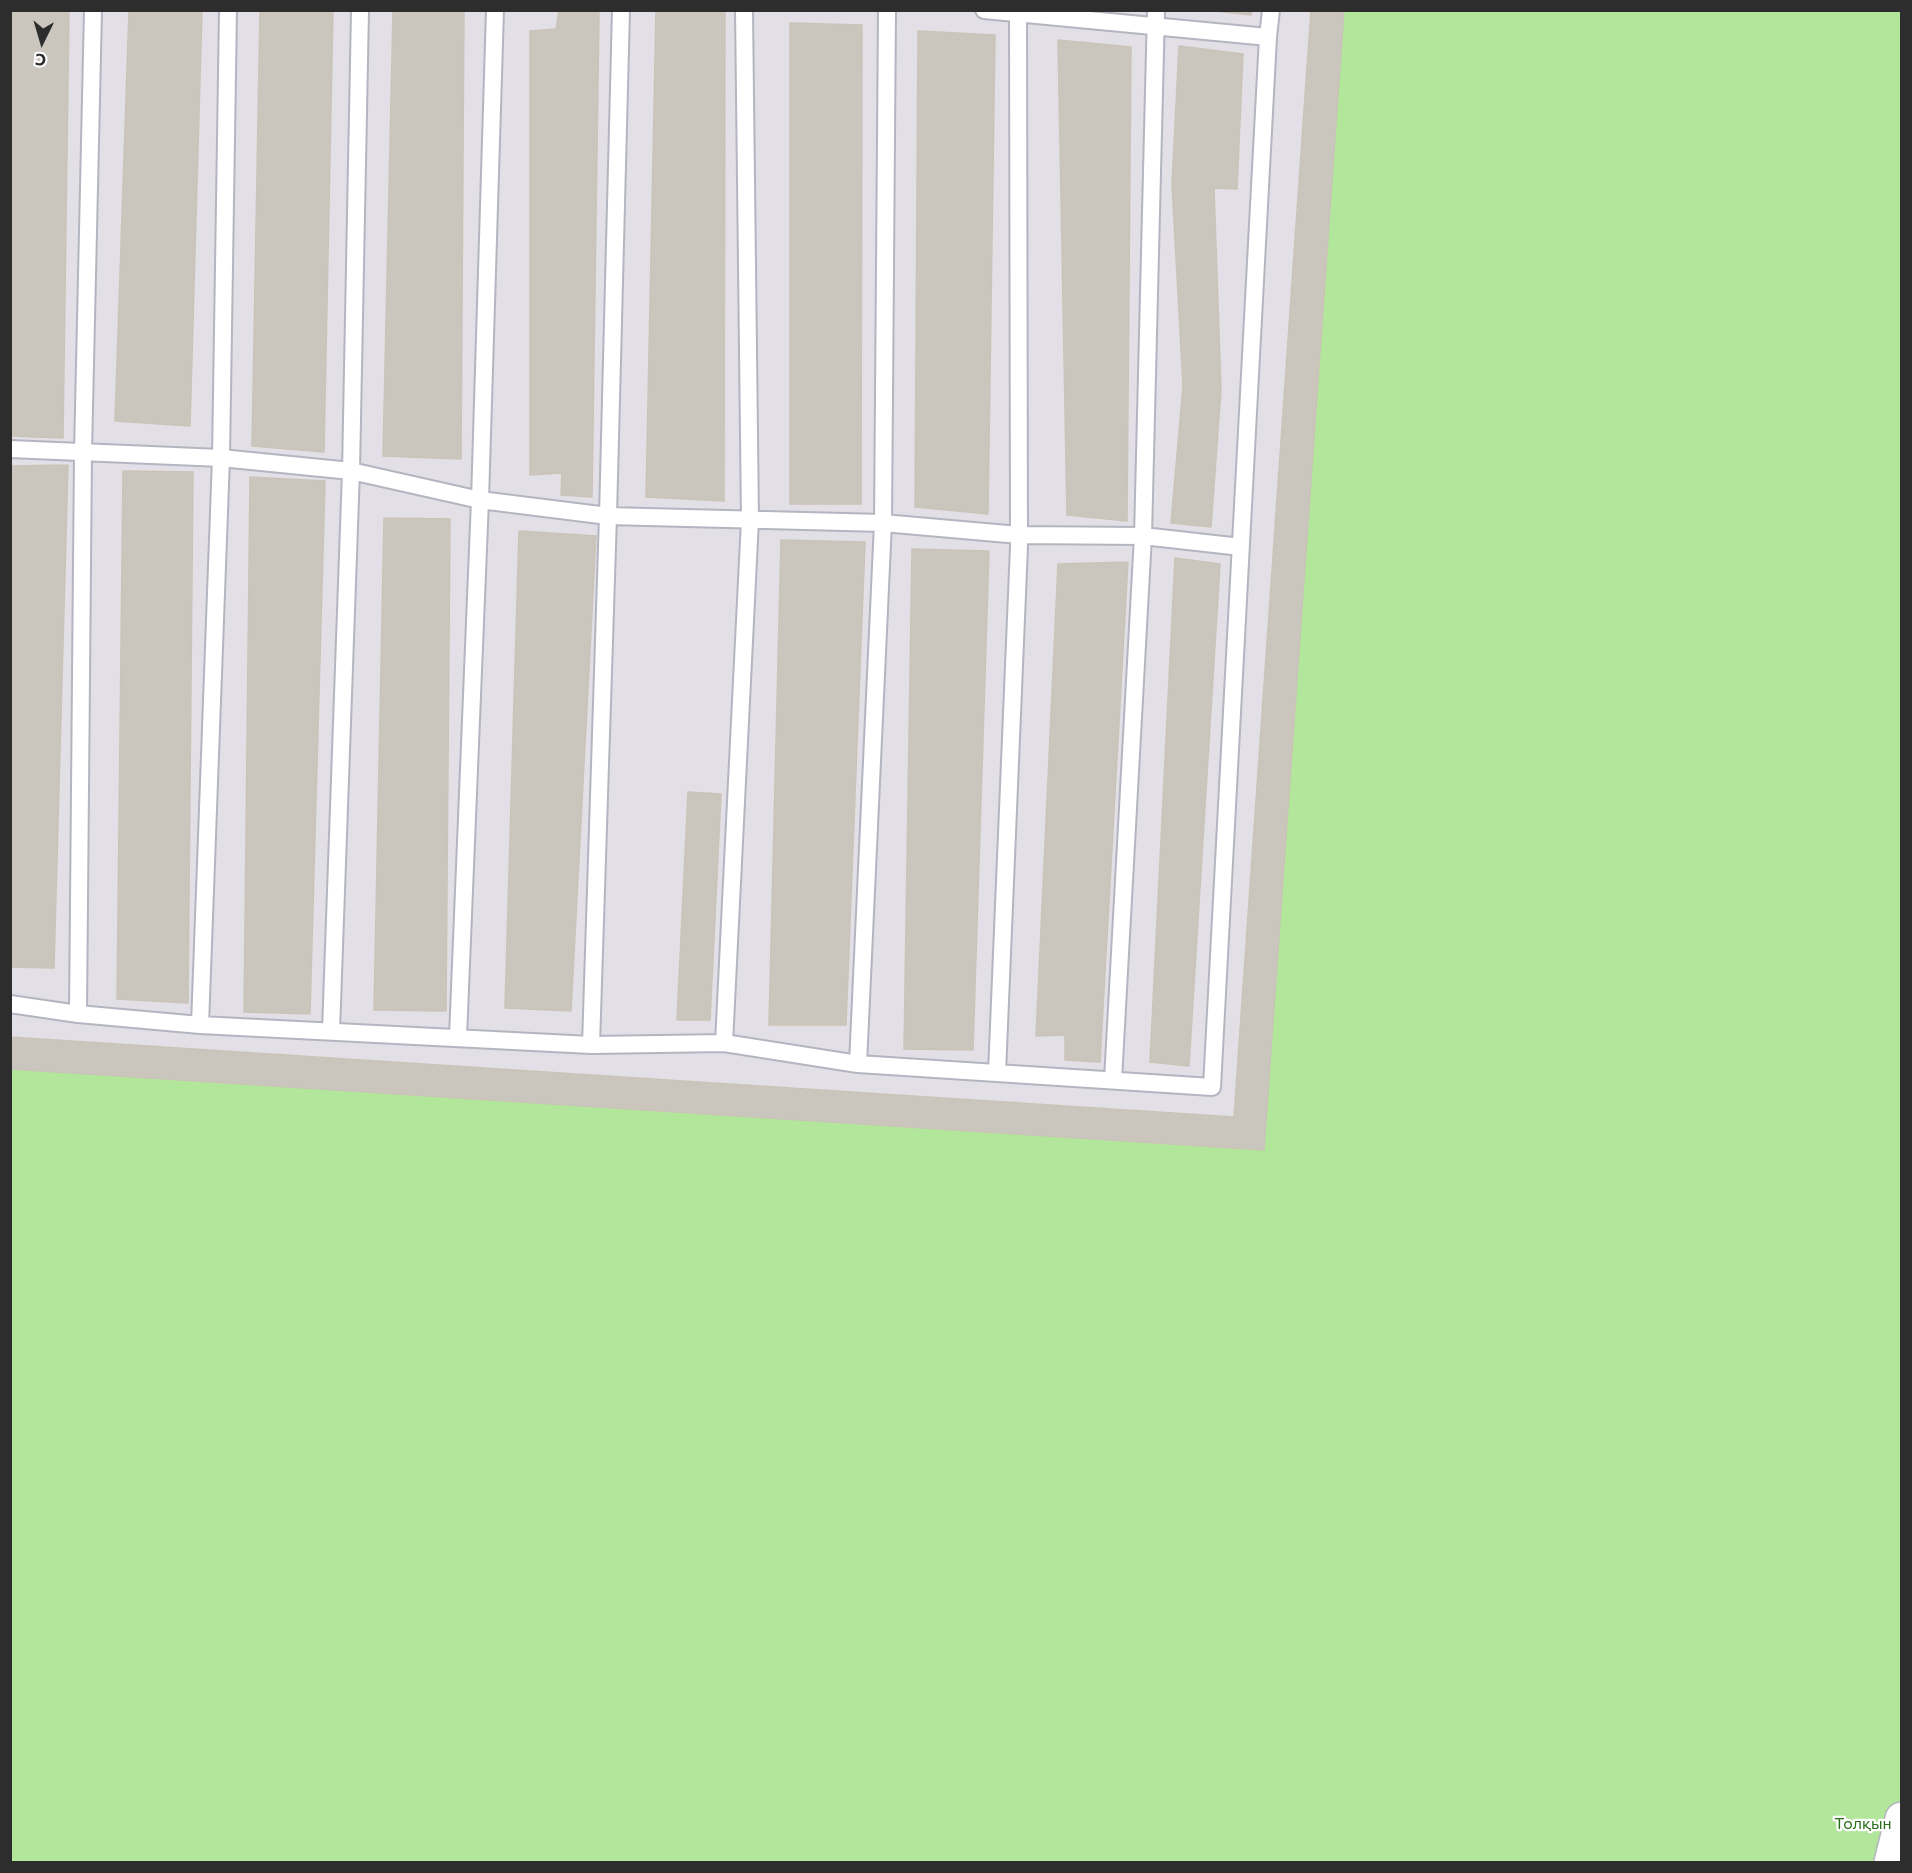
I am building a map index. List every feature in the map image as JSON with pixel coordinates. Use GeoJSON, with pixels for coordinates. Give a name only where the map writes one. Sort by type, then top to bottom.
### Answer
{"type":"FeatureCollection","features":[{"type":"Feature","properties":{"kind":"street"},"geometry":{"type":"LineString","coordinates":[[1891,1863],[1902,1819]]}},
{"type":"Feature","properties":{"kind":"lane"},"geometry":{"type":"LineString","coordinates":[[78,1014],[83,452],[93,10]]}},
{"type":"Feature","properties":{"kind":"lane"},"geometry":{"type":"LineString","coordinates":[[200,1025],[221,458],[228,10]]}},
{"type":"Feature","properties":{"kind":"lane"},"geometry":{"type":"LineString","coordinates":[[331,1031],[351,471],[360,10]]}},
{"type":"Feature","properties":{"kind":"lane"},"geometry":{"type":"LineString","coordinates":[[458,1037],[480,500],[495,10]]}},
{"type":"Feature","properties":{"kind":"lane"},"geometry":{"type":"LineString","coordinates":[[591,1045],[621,10]]}},
{"type":"Feature","properties":{"kind":"lane"},"geometry":{"type":"LineString","coordinates":[[724,1043],[750,520],[744,10]]}},
{"type":"Feature","properties":{"kind":"lane"},"geometry":{"type":"LineString","coordinates":[[858,1064],[883,523],[887,10]]}},
{"type":"Feature","properties":{"kind":"lane"},"geometry":{"type":"LineString","coordinates":[[984,10],[1155,18],[1268,37]]}},
{"type":"Feature","properties":{"kind":"lane"},"geometry":{"type":"LineString","coordinates":[[10,1004],[78,1014],[200,1025],[591,1045],[724,1043],[858,1064],[1212,1087],[1271,10]]}},
{"type":"Feature","properties":{"kind":"lane"},"geometry":{"type":"LineString","coordinates":[[997,1073],[1019,535],[1018,12]]}},
{"type":"Feature","properties":{"kind":"lane"},"geometry":{"type":"LineString","coordinates":[[1113,1080],[1143,536],[1155,18]]}},
{"type":"Feature","properties":{"kind":"lane"},"geometry":{"type":"LineString","coordinates":[[10,449],[221,458],[351,471],[480,500],[608,516],[883,523],[1019,535],[1143,536],[1241,547]]}},
{"type":"Feature","properties":{"kind":"shaded area"},"geometry":{"type":"Polygon","coordinates":[[[10,11],[1344,11],[1264,1150],[11,1069],[10,11]]]}},
{"type":"Feature","properties":{"kind":"green space","name":"Толқын"},"geometry":{"type":"Polygon","coordinates":[[[1344,11],[1901,11],[1901,1862],[11,1862],[10,1069],[1263,1150],[1344,11]]]}},
{"type":"Feature","properties":{"kind":"building"},"geometry":{"type":"Polygon","coordinates":[[[10,10],[69,10],[63,438],[10,436],[10,10]]]}},
{"type":"Feature","properties":{"kind":"building"},"geometry":{"type":"Polygon","coordinates":[[[129,10],[202,10],[190,426],[115,421],[129,10]]]}},
{"type":"Feature","properties":{"kind":"building"},"geometry":{"type":"Polygon","coordinates":[[[260,10],[333,10],[324,452],[252,446],[260,10]]]}},
{"type":"Feature","properties":{"kind":"building"},"geometry":{"type":"Polygon","coordinates":[[[393,10],[464,10],[461,459],[383,456],[393,10]]]}},
{"type":"Feature","properties":{"kind":"building"},"geometry":{"type":"Polygon","coordinates":[[[559,10],[599,13],[592,497],[561,495],[562,473],[530,475],[530,31],[556,29],[559,10]]]}},
{"type":"Feature","properties":{"kind":"building"},"geometry":{"type":"Polygon","coordinates":[[[656,10],[725,11],[724,501],[646,497],[656,10]]]}},
{"type":"Feature","properties":{"kind":"building"},"geometry":{"type":"Polygon","coordinates":[[[1206,10],[1252,10],[1251,15],[1206,10]]]}},
{"type":"Feature","properties":{"kind":"building"},"geometry":{"type":"Polygon","coordinates":[[[1311,10],[1344,10],[1264,1150],[10,1069],[10,1037],[1234,1117],[1311,10]]]}},
{"type":"Feature","properties":{"kind":"building"},"geometry":{"type":"Polygon","coordinates":[[[790,23],[862,25],[861,504],[790,504],[790,23]]]}},
{"type":"Feature","properties":{"kind":"building"},"geometry":{"type":"Polygon","coordinates":[[[918,31],[995,35],[988,514],[915,507],[918,31]]]}},
{"type":"Feature","properties":{"kind":"building"},"geometry":{"type":"Polygon","coordinates":[[[1058,40],[1131,47],[1127,521],[1067,515],[1058,40]]]}},
{"type":"Feature","properties":{"kind":"building"},"geometry":{"type":"Polygon","coordinates":[[[1179,46],[1243,54],[1237,189],[1214,188],[1221,390],[1211,527],[1171,523],[1183,386],[1172,184],[1179,46]]]}},
{"type":"Feature","properties":{"kind":"building"},"geometry":{"type":"Polygon","coordinates":[[[68,465],[54,968],[10,967],[10,466],[68,465]]]}},
{"type":"Feature","properties":{"kind":"building"},"geometry":{"type":"Polygon","coordinates":[[[123,471],[193,472],[188,1003],[117,999],[123,471]]]}},
{"type":"Feature","properties":{"kind":"building"},"geometry":{"type":"Polygon","coordinates":[[[250,477],[325,481],[310,1014],[244,1012],[250,477]]]}},
{"type":"Feature","properties":{"kind":"building"},"geometry":{"type":"Polygon","coordinates":[[[384,518],[450,519],[446,1011],[374,1010],[384,518]]]}},
{"type":"Feature","properties":{"kind":"building"},"geometry":{"type":"Polygon","coordinates":[[[519,531],[596,536],[571,1011],[505,1008],[519,531]]]}},
{"type":"Feature","properties":{"kind":"building"},"geometry":{"type":"Polygon","coordinates":[[[781,540],[865,542],[846,1025],[769,1025],[781,540]]]}},
{"type":"Feature","properties":{"kind":"building"},"geometry":{"type":"Polygon","coordinates":[[[912,549],[989,551],[973,1050],[904,1049],[912,549]]]}},
{"type":"Feature","properties":{"kind":"building"},"geometry":{"type":"Polygon","coordinates":[[[1175,558],[1220,564],[1189,1066],[1150,1062],[1175,558]]]}},
{"type":"Feature","properties":{"kind":"building"},"geometry":{"type":"Polygon","coordinates":[[[1128,562],[1100,1062],[1065,1060],[1065,1035],[1036,1036],[1058,564],[1128,562]]]}},
{"type":"Feature","properties":{"kind":"building"},"geometry":{"type":"Polygon","coordinates":[[[688,792],[721,794],[710,1020],[677,1020],[688,792]]]}}]}
